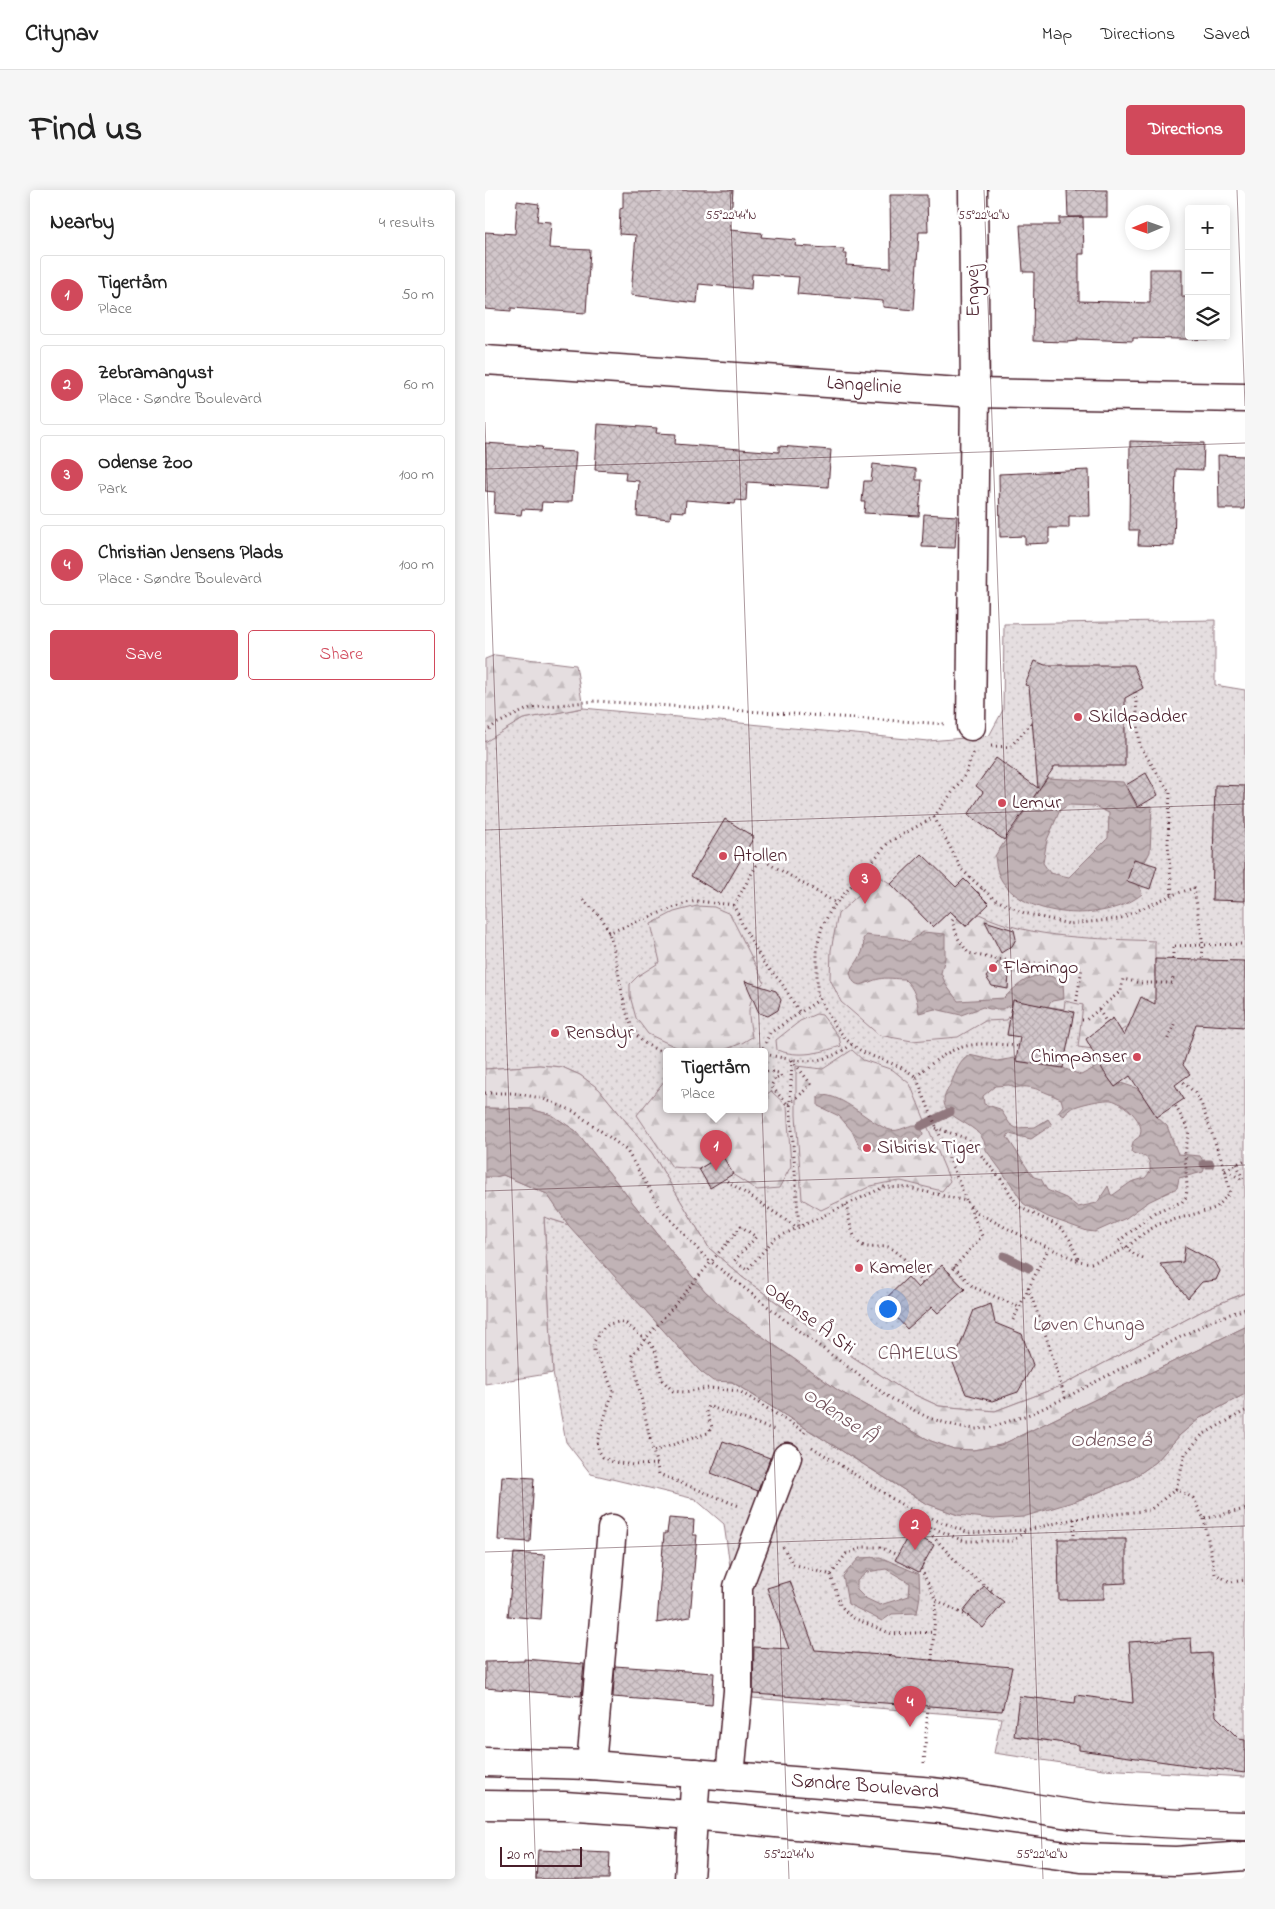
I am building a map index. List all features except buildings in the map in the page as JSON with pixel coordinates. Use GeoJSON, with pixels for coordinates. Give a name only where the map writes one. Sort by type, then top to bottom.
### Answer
{"type":"FeatureCollection","features":[{"type":"Feature","properties":{"kind":"main road","name":"Engvej"},"geometry":{"type":"LineString","coordinates":[[973,190],[978,739]]}},
{"type":"Feature","properties":{"kind":"main road","name":"Langelinie"},"geometry":{"type":"LineString","coordinates":[[485,360],[975,393],[1245,398]]}},
{"type":"Feature","properties":{"kind":"main road"},"geometry":{"type":"LineString","coordinates":[[730,1776],[738,1691],[738,1587],[794,1444]]}},
{"type":"Feature","properties":{"kind":"main road"},"geometry":{"type":"LineString","coordinates":[[591,1765],[612,1529]]}},
{"type":"Feature","properties":{"kind":"main road","name":"Søndre Boulevard"},"geometry":{"type":"LineString","coordinates":[[485,1762],[591,1765],[922,1790],[951,1793],[1084,1816],[1179,1825],[1245,1826]]}},
{"type":"Feature","properties":{"kind":"main road"},"geometry":{"type":"LineString","coordinates":[[689,1879],[696,1773]]}},
{"type":"Feature","properties":{"kind":"main road"},"geometry":{"type":"LineString","coordinates":[[485,1805],[564,1806],[692,1816],[945,1839],[1081,1858],[1176,1861],[1245,1856]]}},
{"type":"Feature","properties":{"kind":"path"},"geometry":{"type":"LineString","coordinates":[[1135,692],[1140,746],[1170,793],[1168,843],[1172,895]]}},
{"type":"Feature","properties":{"kind":"path"},"geometry":{"type":"LineString","coordinates":[[485,732],[496,724],[530,708],[595,701],[978,739],[1010,747],[1032,723]]}},
{"type":"Feature","properties":{"kind":"path"},"geometry":{"type":"LineString","coordinates":[[949,1272],[982,1236],[916,1077],[904,1068],[867,1054],[852,1044],[837,1028],[817,995],[817,947],[822,927],[836,902],[889,842],[934,816],[965,775],[978,739]]}},
{"type":"Feature","properties":{"kind":"path"},"geometry":{"type":"LineString","coordinates":[[934,816],[962,870],[994,899],[1023,913],[1069,924],[1119,919],[1172,895],[1194,888],[1203,945],[1202,960]]}},
{"type":"Feature","properties":{"kind":"path"},"geometry":{"type":"LineString","coordinates":[[734,905],[763,852]]}},
{"type":"Feature","properties":{"kind":"path"},"geometry":{"type":"LineString","coordinates":[[760,858],[836,902]]}},
{"type":"Feature","properties":{"kind":"path"},"geometry":{"type":"LineString","coordinates":[[978,893],[981,888]]}},
{"type":"Feature","properties":{"kind":"path"},"geometry":{"type":"LineString","coordinates":[[583,900],[602,918],[613,944],[625,1004],[634,1031],[645,1044],[663,1052]]}},
{"type":"Feature","properties":{"kind":"path"},"geometry":{"type":"LineString","coordinates":[[608,933],[686,903],[697,901],[734,905]]}},
{"type":"Feature","properties":{"kind":"path"},"geometry":{"type":"LineString","coordinates":[[734,905],[763,962],[781,982],[800,1014]]}},
{"type":"Feature","properties":{"kind":"path"},"geometry":{"type":"LineString","coordinates":[[956,916],[952,921],[958,938],[968,953],[995,959],[1083,968],[1076,1004]]}},
{"type":"Feature","properties":{"kind":"path"},"geometry":{"type":"LineString","coordinates":[[1173,959],[1173,946],[1245,944]]}},
{"type":"Feature","properties":{"kind":"path"},"geometry":{"type":"LineString","coordinates":[[1081,1020],[1086,1020],[1121,991],[1123,979],[1141,983],[1172,983],[1173,978]]}},
{"type":"Feature","properties":{"kind":"path"},"geometry":{"type":"LineString","coordinates":[[763,1048],[770,1033],[820,999]]}},
{"type":"Feature","properties":{"kind":"path"},"geometry":{"type":"LineString","coordinates":[[1099,1010],[1107,1023]]}},
{"type":"Feature","properties":{"kind":"path"},"geometry":{"type":"LineString","coordinates":[[1167,1039],[1175,1022]]}},
{"type":"Feature","properties":{"kind":"path"},"geometry":{"type":"LineString","coordinates":[[916,1077],[934,1060],[947,1052],[961,1047],[986,1043],[1019,1046]]}},
{"type":"Feature","properties":{"kind":"path"},"geometry":{"type":"LineString","coordinates":[[768,1055],[792,1060],[823,1059],[839,1054],[852,1044]]}},
{"type":"Feature","properties":{"kind":"path"},"geometry":{"type":"LineString","coordinates":[[768,1071],[779,1074],[781,1077],[775,1079],[771,1086],[788,1105],[811,1084],[792,1060]]}},
{"type":"Feature","properties":{"kind":"path"},"geometry":{"type":"LineString","coordinates":[[792,1060],[790,1100],[799,1228]]}},
{"type":"Feature","properties":{"kind":"path"},"geometry":{"type":"LineString","coordinates":[[650,1439],[632,1354],[741,1226],[755,1237],[735,1261],[747,1270],[774,1239],[884,1188],[909,1188],[967,1201],[976,1212],[1047,1248],[1079,1261],[1091,1263],[1125,1248],[1144,1233],[1169,1221],[1216,1208],[1230,1193],[1225,1170],[1201,1103],[1195,1093],[1181,1080]]}},
{"type":"Feature","properties":{"kind":"path","name":"Odense Å Sti"},"geometry":{"type":"LineString","coordinates":[[485,1093],[513,1093],[541,1098],[573,1111],[613,1139],[627,1151],[661,1209],[705,1257],[795,1328],[890,1398],[929,1418],[956,1426],[989,1428],[1033,1413],[1213,1320],[1245,1309]]}},
{"type":"Feature","properties":{"kind":"path"},"geometry":{"type":"LineString","coordinates":[[1143,1258],[1125,1248],[1119,1241],[1155,1212],[1182,1202],[1186,1197],[1185,1153],[1189,1131],[1175,1105]]}},
{"type":"Feature","properties":{"kind":"path"},"geometry":{"type":"LineString","coordinates":[[936,1128],[968,1139],[1003,1182],[1019,1207],[1055,1224],[1063,1230],[1070,1240],[1079,1261]]}},
{"type":"Feature","properties":{"kind":"path"},"geometry":{"type":"LineString","coordinates":[[1225,1170],[1245,1160]]}},
{"type":"Feature","properties":{"kind":"path"},"geometry":{"type":"LineString","coordinates":[[1231,1173],[1243,1180],[1237,1164]]}},
{"type":"Feature","properties":{"kind":"path"},"geometry":{"type":"LineString","coordinates":[[727,1181],[799,1228]]}},
{"type":"Feature","properties":{"kind":"path"},"geometry":{"type":"LineString","coordinates":[[846,1205],[854,1236],[859,1244],[866,1247],[887,1247],[901,1256],[922,1284]]}},
{"type":"Feature","properties":{"kind":"path"},"geometry":{"type":"LineString","coordinates":[[1013,1320],[1047,1248]]}},
{"type":"Feature","properties":{"kind":"path"},"geometry":{"type":"LineString","coordinates":[[954,1267],[973,1287],[1019,1308]]}},
{"type":"Feature","properties":{"kind":"path"},"geometry":{"type":"LineString","coordinates":[[1028,1288],[1047,1336],[1065,1398]]}},
{"type":"Feature","properties":{"kind":"path"},"geometry":{"type":"LineString","coordinates":[[657,1464],[633,1465],[613,1462],[603,1457],[599,1451],[597,1442],[613,1391],[607,1373],[594,1351],[594,1342],[600,1331],[609,1324],[619,1322],[626,1324],[651,1344],[656,1353],[662,1380],[673,1390],[684,1392],[709,1388],[739,1391],[805,1432],[794,1444]]}},
{"type":"Feature","properties":{"kind":"path"},"geometry":{"type":"LineString","coordinates":[[654,1452],[708,1433],[712,1427],[706,1411],[708,1406],[794,1444],[820,1452],[899,1503],[918,1513],[969,1533],[1004,1532],[1026,1530],[1074,1519],[1150,1510],[1176,1489],[1185,1454],[1202,1435],[1245,1411]]}},
{"type":"Feature","properties":{"kind":"path"},"geometry":{"type":"LineString","coordinates":[[1176,1489],[1193,1498],[1204,1519],[1215,1574],[1231,1582],[1245,1580]]}},
{"type":"Feature","properties":{"kind":"path"},"geometry":{"type":"LineString","coordinates":[[1204,1519],[1245,1509]]}},
{"type":"Feature","properties":{"kind":"path"},"geometry":{"type":"LineString","coordinates":[[1074,1519],[1074,1539]]}},
{"type":"Feature","properties":{"kind":"path"},"geometry":{"type":"LineString","coordinates":[[993,1593],[964,1570],[929,1532],[931,1527],[964,1541],[1013,1541],[1026,1530]]}},
{"type":"Feature","properties":{"kind":"path"},"geometry":{"type":"LineString","coordinates":[[921,1569],[936,1600],[932,1660]]}},
{"type":"Feature","properties":{"kind":"path"},"geometry":{"type":"LineString","coordinates":[[831,1575],[839,1605],[851,1617],[892,1634],[934,1632]]}},
{"type":"Feature","properties":{"kind":"path"},"geometry":{"type":"LineString","coordinates":[[936,1600],[971,1618]]}},
{"type":"Feature","properties":{"kind":"path"},"geometry":{"type":"LineString","coordinates":[[922,1790],[928,1706]]}},
{"type":"Feature","properties":{"kind":"green space"},"geometry":{"type":"Polygon","coordinates":[[[1215,620],[1215,685],[1245,690],[1245,1293],[1208,1308],[1061,1386],[995,1411],[939,1406],[902,1389],[836,1346],[742,1277],[709,1248],[652,1153],[599,1089],[580,1075],[562,1067],[539,1065],[485,1069],[485,742],[523,719],[583,708],[928,741],[989,736],[1003,710],[1004,624],[1215,620]]]}},
{"type":"Feature","properties":{"kind":"green space"},"geometry":{"type":"Polygon","coordinates":[[[495,655],[576,665],[583,708],[523,719],[485,742],[485,659],[495,655]]]}},
{"type":"Feature","properties":{"kind":"green space","name":"Flamingo"},"geometry":{"type":"Polygon","coordinates":[[[879,876],[891,884],[933,927],[950,911],[966,927],[979,914],[1000,923],[1043,933],[1088,938],[1155,941],[1155,977],[1190,977],[1121,1031],[1113,1019],[1101,1027],[1108,1038],[1093,1049],[1078,1047],[1083,1005],[1065,1001],[1064,1009],[1025,1003],[1010,1015],[1007,1020],[985,1021],[958,1037],[912,1041],[879,1035],[841,1002],[830,979],[831,950],[838,914],[879,876]]]}},
{"type":"Feature","properties":{"kind":"green space"},"geometry":{"type":"Polygon","coordinates":[[[697,906],[714,907],[730,914],[764,982],[754,996],[749,1008],[752,1037],[742,1043],[729,1048],[678,1048],[648,1034],[636,1018],[630,996],[630,984],[638,976],[660,962],[651,924],[674,912],[697,906]]]}},
{"type":"Feature","properties":{"kind":"green space"},"geometry":{"type":"Polygon","coordinates":[[[816,1014],[822,1015],[839,1037],[841,1046],[809,1054],[793,1054],[777,1050],[776,1040],[800,1021],[816,1014]]]}},
{"type":"Feature","properties":{"kind":"green space","name":"Sibirisk Tiger"},"geometry":{"type":"Polygon","coordinates":[[[852,1050],[863,1060],[893,1070],[910,1084],[950,1181],[942,1191],[901,1181],[871,1186],[821,1210],[802,1199],[796,1115],[796,1066],[823,1069],[852,1050]]]}},
{"type":"Feature","properties":{"kind":"green space"},"geometry":{"type":"Polygon","coordinates":[[[539,1065],[562,1067],[580,1075],[599,1089],[652,1153],[709,1248],[742,1277],[836,1346],[902,1389],[939,1406],[995,1411],[1061,1386],[1208,1308],[1245,1293],[1245,1327],[1001,1445],[973,1450],[954,1449],[931,1441],[839,1391],[728,1312],[705,1291],[679,1261],[576,1131],[552,1115],[530,1109],[485,1108],[485,1069],[539,1065]]]}},
{"type":"Feature","properties":{"kind":"green space"},"geometry":{"type":"Polygon","coordinates":[[[663,1082],[663,1113],[768,1113],[768,1094],[771,1091],[787,1106],[791,1166],[779,1188],[757,1190],[732,1174],[722,1155],[699,1169],[672,1167],[637,1115],[663,1082]]]}},
{"type":"Feature","properties":{"kind":"green space"},"geometry":{"type":"Polygon","coordinates":[[[503,1175],[547,1194],[569,1225],[544,1217],[553,1373],[485,1384],[485,1177],[503,1175]]]}},
{"type":"Feature","properties":{"kind":"green space"},"geometry":{"type":"Polygon","coordinates":[[[544,1217],[569,1225],[700,1371],[713,1380],[732,1382],[925,1503],[958,1515],[1076,1501],[1132,1479],[1156,1462],[1180,1435],[1200,1418],[1245,1394],[1245,1777],[1103,1769],[994,1753],[1001,1718],[752,1698],[738,1691],[735,1602],[724,1524],[695,1499],[591,1474],[566,1442],[553,1373],[544,1217]]]}},
{"type":"Feature","properties":{"kind":"water"},"geometry":{"type":"Polygon","coordinates":[[[1047,778],[1123,782],[1137,807],[1152,806],[1150,852],[1137,877],[1142,894],[1128,903],[1111,909],[1072,913],[1034,905],[1018,897],[1005,885],[998,872],[995,856],[1047,778]],[[1069,805],[1060,810],[1047,840],[1043,863],[1050,873],[1069,877],[1108,838],[1109,813],[1094,806],[1069,805]]]}},
{"type":"Feature","properties":{"kind":"water"},"geometry":{"type":"Polygon","coordinates":[[[923,932],[945,934],[945,958],[941,973],[946,985],[958,1001],[1004,998],[1024,981],[1039,975],[1055,978],[1063,983],[1064,999],[1052,1001],[1047,1007],[1022,1002],[1002,1009],[983,1007],[961,1015],[935,1009],[919,1013],[915,994],[904,979],[882,978],[858,984],[852,979],[850,972],[862,952],[863,939],[866,935],[899,938],[909,942],[923,932]]]}},
{"type":"Feature","properties":{"kind":"water"},"geometry":{"type":"Polygon","coordinates":[[[969,1055],[997,1061],[1015,1058],[1017,1061],[1063,1068],[1081,1075],[1100,1065],[1115,1087],[1121,1083],[1140,1091],[1157,1117],[1167,1126],[1178,1154],[1200,1156],[1204,1170],[1203,1172],[1179,1178],[1177,1188],[1148,1202],[1126,1218],[1095,1232],[1048,1217],[1023,1203],[986,1150],[984,1141],[979,1133],[956,1118],[945,1107],[945,1094],[959,1066],[969,1055]],[[1009,1085],[995,1086],[983,1096],[984,1104],[1000,1109],[1010,1124],[1016,1128],[1035,1127],[1048,1119],[1052,1125],[1031,1139],[1009,1134],[1007,1137],[1029,1171],[1034,1177],[1041,1179],[1047,1190],[1066,1198],[1078,1207],[1097,1203],[1108,1186],[1111,1195],[1113,1195],[1131,1182],[1145,1178],[1150,1172],[1148,1159],[1131,1152],[1133,1141],[1139,1137],[1141,1131],[1133,1114],[1122,1105],[1111,1100],[1096,1101],[1072,1108],[1064,1116],[1058,1112],[1063,1106],[1061,1099],[1033,1088],[1015,1088],[1009,1085]]]}},
{"type":"Feature","properties":{"kind":"water"},"geometry":{"type":"Polygon","coordinates":[[[821,1095],[830,1096],[846,1103],[887,1129],[896,1130],[917,1125],[921,1126],[923,1134],[916,1142],[909,1145],[873,1150],[860,1148],[852,1131],[839,1116],[818,1106],[818,1097],[821,1095]]]}},
{"type":"Feature","properties":{"kind":"water","name":"Odense å"},"geometry":{"type":"Polygon","coordinates":[[[485,1108],[530,1109],[552,1115],[576,1131],[679,1261],[705,1291],[728,1312],[839,1391],[931,1441],[954,1449],[973,1450],[1001,1445],[1245,1327],[1245,1394],[1200,1418],[1180,1435],[1156,1462],[1132,1479],[1076,1501],[1023,1517],[994,1519],[958,1515],[925,1503],[732,1382],[713,1381],[700,1371],[569,1226],[547,1194],[503,1175],[485,1177],[485,1108]]]}},
{"type":"Feature","properties":{"kind":"water"},"geometry":{"type":"Polygon","coordinates":[[[880,1557],[919,1574],[920,1596],[917,1613],[892,1614],[882,1621],[848,1604],[843,1576],[859,1558],[880,1557]],[[886,1569],[867,1572],[857,1581],[857,1590],[865,1598],[880,1605],[909,1596],[910,1583],[886,1569]]]}},
{"type":"Feature","properties":{"kind":"waterway"},"geometry":{"type":"LineString","coordinates":[[921,1126],[950,1112]]}},
{"type":"Feature","properties":{"kind":"waterway"},"geometry":{"type":"LineString","coordinates":[[1204,1164],[1210,1164]]}},
{"type":"Feature","properties":{"kind":"waterway"},"geometry":{"type":"LineString","coordinates":[[1004,1256],[1029,1268]]}},
{"type":"Feature","properties":{"kind":"place","name":"Skildpadder"},"geometry":{"type":"Point","coordinates":[1078,717]}},
{"type":"Feature","properties":{"kind":"place","name":"Lemur"},"geometry":{"type":"Point","coordinates":[1002,803]}},
{"type":"Feature","properties":{"kind":"place","name":"Atollen"},"geometry":{"type":"Point","coordinates":[723,856]}},
{"type":"Feature","properties":{"kind":"place","name":"Odense Zoo"},"geometry":{"type":"Point","coordinates":[865,904]}},
{"type":"Feature","properties":{"kind":"place","name":"Flamingo"},"geometry":{"type":"Point","coordinates":[993,968]}},
{"type":"Feature","properties":{"kind":"place","name":"Rensdyr"},"geometry":{"type":"Point","coordinates":[555,1033]}},
{"type":"Feature","properties":{"kind":"place","name":"Chimpanser"},"geometry":{"type":"Point","coordinates":[1137,1057]}},
{"type":"Feature","properties":{"kind":"place","name":"Sibirisk Tiger"},"geometry":{"type":"Point","coordinates":[867,1148]}},
{"type":"Feature","properties":{"kind":"place","name":"Tigertårn"},"geometry":{"type":"Point","coordinates":[716,1171]}},
{"type":"Feature","properties":{"kind":"place","name":"Kameler"},"geometry":{"type":"Point","coordinates":[859,1268]}},
{"type":"Feature","properties":{"kind":"place","name":"Zebramangust"},"geometry":{"type":"Point","coordinates":[915,1550]}},
{"type":"Feature","properties":{"kind":"place","name":"Christian Jensens Plads"},"geometry":{"type":"Point","coordinates":[910,1727]}},
{"type":"Feature","properties":{"kind":"park label","name":"Løven Chunga"},"geometry":{"type":"Point","coordinates":[1089,1325]}},
{"type":"Feature","properties":{"kind":"park label","name":"CAMELUS"},"geometry":{"type":"Point","coordinates":[918,1354]}},
{"type":"Feature","properties":{"kind":"water label","name":"Odense Å"},"geometry":{"type":"Point","coordinates":[839,1416]}}]}
